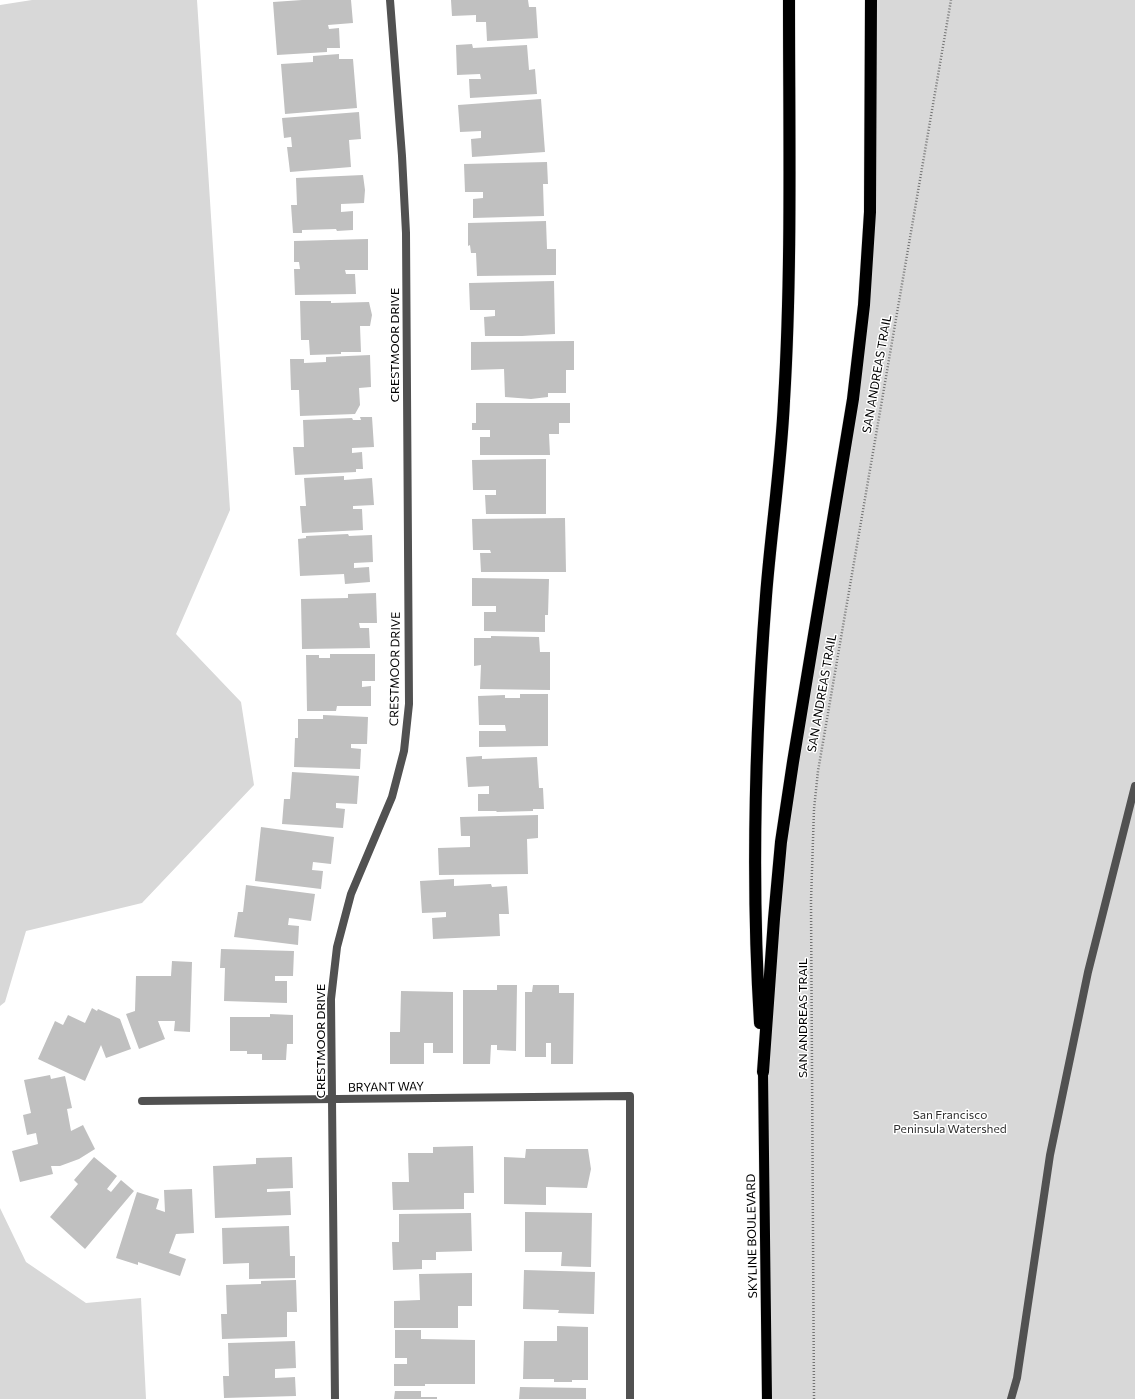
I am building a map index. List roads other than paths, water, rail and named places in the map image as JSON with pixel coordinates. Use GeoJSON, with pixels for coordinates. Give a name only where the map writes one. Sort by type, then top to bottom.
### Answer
{"type":"FeatureCollection","features":[{"type":"Feature","properties":{"kind":"highway"},"geometry":{"type":"LineString","coordinates":[[763,1072],[755,920],[757,792],[766,595],[784,405],[786,364],[790,239],[789,0]]}},
{"type":"Feature","properties":{"kind":"highway"},"geometry":{"type":"LineString","coordinates":[[763,1072],[781,842],[853,399],[864,305],[870,212],[871,0]]}},
{"type":"Feature","properties":{"kind":"main road","name":"SKYLINE BOULEVARD"},"geometry":{"type":"LineString","coordinates":[[763,1072],[767,1399]]}},
{"type":"Feature","properties":{"kind":"street","name":"CRESTMOOR DRIVE"},"geometry":{"type":"LineString","coordinates":[[335,1399],[331,999],[337,947],[351,894],[392,797],[404,751],[409,704],[406,233],[402,156],[390,0]]}},
{"type":"Feature","properties":{"kind":"street"},"geometry":{"type":"LineString","coordinates":[[1011,1399],[1017,1378],[1050,1155],[1088,972],[1135,786]]}},
{"type":"Feature","properties":{"kind":"street","name":"BRYANT WAY"},"geometry":{"type":"LineString","coordinates":[[142,1101],[630,1096],[630,1399]]}},
{"type":"Feature","properties":{"kind":"park label","name":"San Francisco Peninsula Watershed"},"geometry":{"type":"Point","coordinates":[950,1122]}}]}
